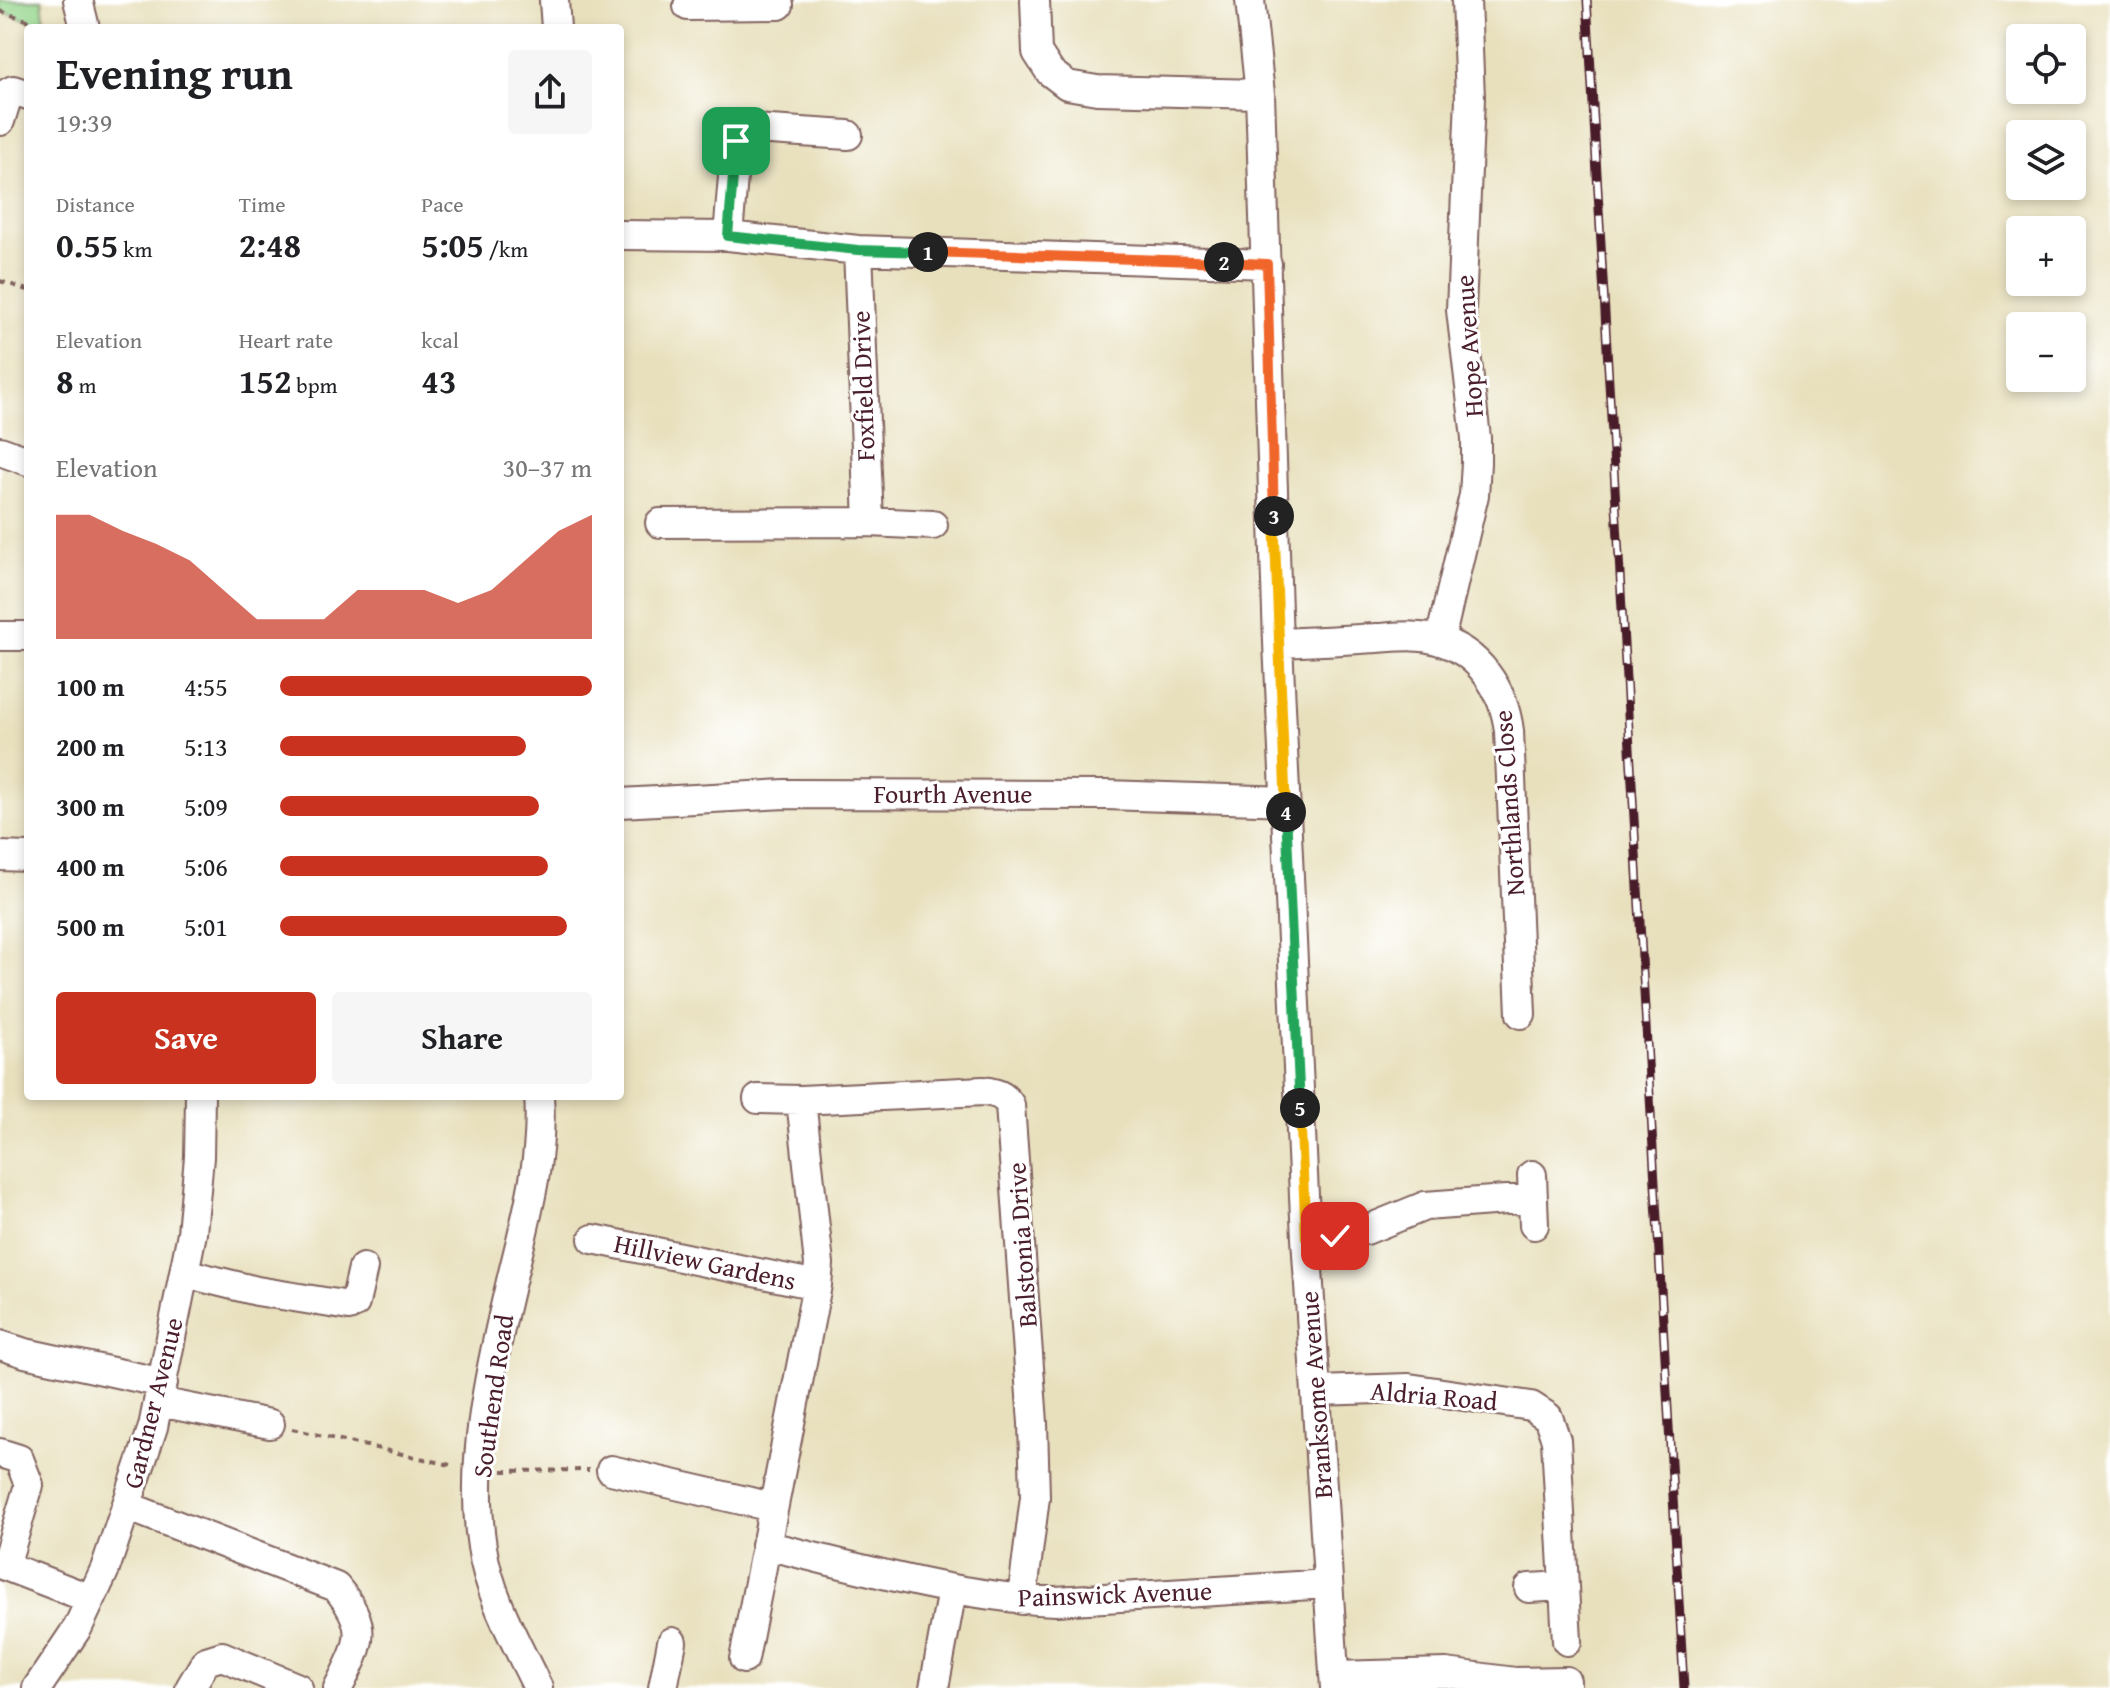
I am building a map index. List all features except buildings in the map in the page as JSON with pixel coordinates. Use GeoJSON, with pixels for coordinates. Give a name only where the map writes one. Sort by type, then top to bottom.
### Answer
{"type":"FeatureCollection","features":[{"type":"Feature","properties":{"kind":"street"},"geometry":{"type":"LineString","coordinates":[[78,0],[84,24]]}},
{"type":"Feature","properties":{"kind":"street"},"geometry":{"type":"LineString","coordinates":[[554,0],[556,24]]}},
{"type":"Feature","properties":{"kind":"street"},"geometry":{"type":"LineString","coordinates":[[1035,0],[1037,52],[1050,72],[1067,85],[1097,90],[1260,94]]}},
{"type":"Feature","properties":{"kind":"street","name":"Branksome Avenue"},"geometry":{"type":"LineString","coordinates":[[1250,0],[1260,94],[1278,643],[1306,1238],[1335,1682]]}},
{"type":"Feature","properties":{"kind":"street","name":"Hope Avenue"},"geometry":{"type":"LineString","coordinates":[[1440,640],[1474,495],[1476,463],[1476,438],[1461,310],[1470,98],[1466,0]]}},
{"type":"Feature","properties":{"kind":"street"},"geometry":{"type":"LineString","coordinates":[[688,6],[767,4]]}},
{"type":"Feature","properties":{"kind":"street"},"geometry":{"type":"LineString","coordinates":[[728,236],[736,141],[743,132],[754,129],[848,135]]}},
{"type":"Feature","properties":{"kind":"street"},"geometry":{"type":"LineString","coordinates":[[624,235],[728,236],[858,250],[1267,264]]}},
{"type":"Feature","properties":{"kind":"street","name":"Foxfield Drive"},"geometry":{"type":"LineString","coordinates":[[858,250],[869,522]]}},
{"type":"Feature","properties":{"kind":"street"},"geometry":{"type":"LineString","coordinates":[[0,451],[24,460]]}},
{"type":"Feature","properties":{"kind":"street"},"geometry":{"type":"LineString","coordinates":[[660,523],[869,522],[933,525]]}},
{"type":"Feature","properties":{"kind":"street"},"geometry":{"type":"LineString","coordinates":[[0,636],[24,636]]}},
{"type":"Feature","properties":{"kind":"street","name":"Northlands Close"},"geometry":{"type":"LineString","coordinates":[[1278,643],[1407,637],[1440,640],[1470,657],[1495,684],[1505,707],[1509,731],[1521,1014]]}},
{"type":"Feature","properties":{"kind":"street","name":"Fourth Avenue"},"geometry":{"type":"LineString","coordinates":[[624,803],[785,794],[1106,795],[1285,801]]}},
{"type":"Feature","properties":{"kind":"street"},"geometry":{"type":"LineString","coordinates":[[0,856],[24,857]]}},
{"type":"Feature","properties":{"kind":"street","name":"Balstonia Drive"},"geometry":{"type":"LineString","coordinates":[[758,1099],[801,1100],[983,1091],[997,1093],[1010,1105],[1033,1423],[1035,1497],[1022,1600]]}},
{"type":"Feature","properties":{"kind":"street","name":"Gardner Avenue"},"geometry":{"type":"LineString","coordinates":[[37,1688],[78,1627],[113,1551],[161,1393],[192,1233],[199,1157],[200,1100]]}},
{"type":"Feature","properties":{"kind":"street","name":"Southend Road"},"geometry":{"type":"LineString","coordinates":[[538,1688],[491,1583],[482,1549],[479,1509],[487,1401],[507,1296],[528,1213],[538,1150],[539,1100]]}},
{"type":"Feature","properties":{"kind":"street"},"geometry":{"type":"LineString","coordinates":[[744,1659],[817,1285],[819,1264],[801,1100]]}},
{"type":"Feature","properties":{"kind":"street"},"geometry":{"type":"LineString","coordinates":[[1306,1238],[1366,1230],[1425,1206],[1533,1199]]}},
{"type":"Feature","properties":{"kind":"street","name":"Hillview Gardens"},"geometry":{"type":"LineString","coordinates":[[593,1239],[817,1285]]}},
{"type":"Feature","properties":{"kind":"street"},"geometry":{"type":"LineString","coordinates":[[184,1273],[257,1291],[349,1306],[355,1303],[363,1268]]}},
{"type":"Feature","properties":{"kind":"street"},"geometry":{"type":"LineString","coordinates":[[0,1345],[270,1424]]}},
{"type":"Feature","properties":{"kind":"street","name":"Aldria Road"},"geometry":{"type":"LineString","coordinates":[[1317,1391],[1409,1388],[1531,1406],[1548,1417],[1556,1440],[1564,1586]]}},
{"type":"Feature","properties":{"kind":"street"},"geometry":{"type":"LineString","coordinates":[[0,1453],[19,1459],[29,1485],[2,1565],[91,1599]]}},
{"type":"Feature","properties":{"kind":"street"},"geometry":{"type":"LineString","coordinates":[[611,1470],[772,1507]]}},
{"type":"Feature","properties":{"kind":"street"},"geometry":{"type":"LineString","coordinates":[[127,1506],[336,1587],[350,1604],[360,1638],[338,1688]]}},
{"type":"Feature","properties":{"kind":"street","name":"Painswick Avenue"},"geometry":{"type":"LineString","coordinates":[[765,1545],[952,1590],[1022,1600],[1056,1601],[1328,1584]]}},
{"type":"Feature","properties":{"kind":"street"},"geometry":{"type":"LineString","coordinates":[[1529,1588],[1564,1586],[1567,1641]]}},
{"type":"Feature","properties":{"kind":"street"},"geometry":{"type":"LineString","coordinates":[[934,1688],[952,1590]]}},
{"type":"Feature","properties":{"kind":"street"},"geometry":{"type":"LineString","coordinates":[[663,1688],[672,1642]]}},
{"type":"Feature","properties":{"kind":"street"},"geometry":{"type":"LineString","coordinates":[[190,1688],[206,1661],[222,1656],[298,1688]]}},
{"type":"Feature","properties":{"kind":"street"},"geometry":{"type":"LineString","coordinates":[[1335,1682],[1446,1673],[1515,1682],[1566,1681],[1566,1688]]}},
{"type":"Feature","properties":{"kind":"path"},"geometry":{"type":"LineString","coordinates":[[0,11],[39,24]]}},
{"type":"Feature","properties":{"kind":"path"},"geometry":{"type":"LineString","coordinates":[[0,281],[24,289]]}},
{"type":"Feature","properties":{"kind":"path"},"geometry":{"type":"LineString","coordinates":[[270,1424],[459,1467]]}},
{"type":"Feature","properties":{"kind":"path"},"geometry":{"type":"LineString","coordinates":[[500,1471],[611,1470]]}},
{"type":"Feature","properties":{"kind":"green space"},"geometry":{"type":"Polygon","coordinates":[[[0,0],[42,0],[45,24],[39,24],[0,11],[0,0]]]}},
{"type":"Feature","properties":{"kind":"railway"},"geometry":{"type":"LineString","coordinates":[[1587,0],[1684,1688]]}},
{"type":"Feature","properties":{"kind":"route"},"geometry":{"type":"LineString","coordinates":[[736,141],[728,236],[858,250],[1267,264],[1278,643],[1306,1238],[1335,1236]]}}]}
